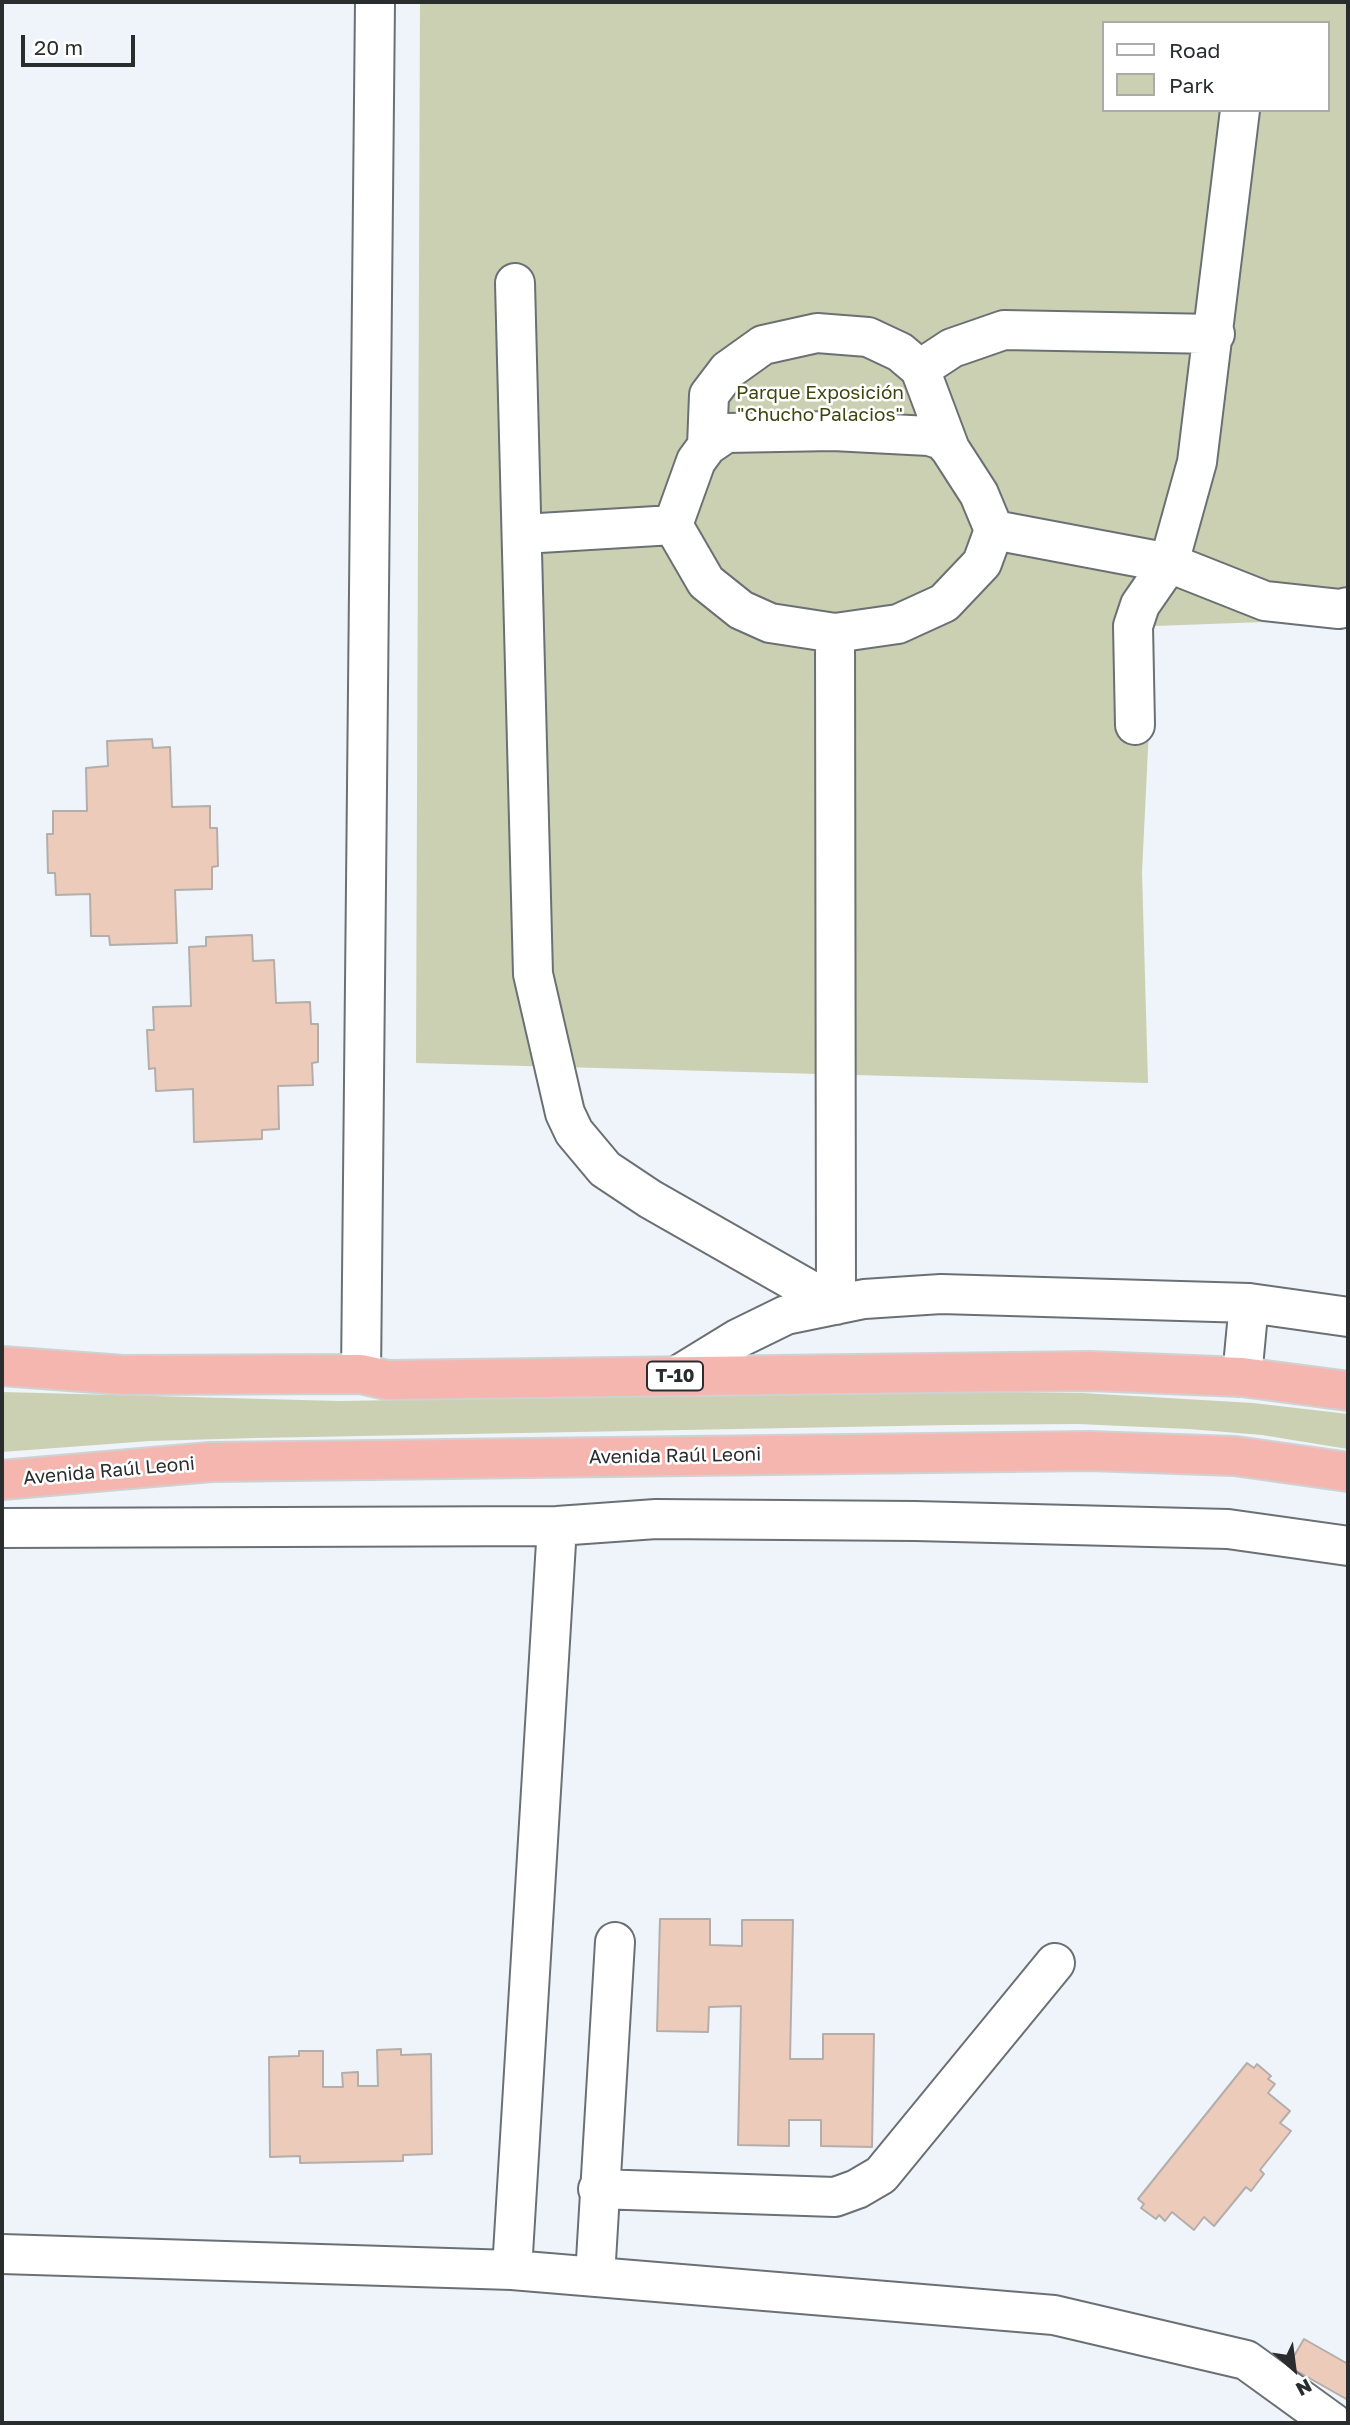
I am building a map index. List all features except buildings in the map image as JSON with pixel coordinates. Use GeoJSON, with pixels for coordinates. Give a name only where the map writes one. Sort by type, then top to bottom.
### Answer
{"type":"FeatureCollection","features":[{"type":"Feature","properties":{"kind":"highway","name":"T-10"},"geometry":{"type":"LineString","coordinates":[[2,1366],[123,1375],[361,1374],[387,1380],[1090,1371],[1242,1377],[1348,1391]]}},
{"type":"Feature","properties":{"kind":"highway","name":"Avenida Raúl Leoni"},"geometry":{"type":"LineString","coordinates":[[2,1480],[211,1462],[1089,1451],[1235,1457],[1348,1472]]}},
{"type":"Feature","properties":{"kind":"street"},"geometry":{"type":"LineString","coordinates":[[361,1374],[375,2]]}},
{"type":"Feature","properties":{"kind":"street"},"geometry":{"type":"LineString","coordinates":[[1135,725],[1133,626],[1140,605],[1169,563],[1197,462],[1215,334],[1240,112]]}},
{"type":"Feature","properties":{"kind":"street"},"geometry":{"type":"LineString","coordinates":[[515,283],[533,974],[565,1114],[574,1132],[605,1169],[650,1199],[836,1305]]}},
{"type":"Feature","properties":{"kind":"street"},"geometry":{"type":"LineString","coordinates":[[920,369],[953,348],[1004,330],[1215,334]]}},
{"type":"Feature","properties":{"kind":"street"},"geometry":{"type":"LineString","coordinates":[[707,446],[709,395],[728,370],[763,345],[817,333],[868,337],[900,352],[920,369],[950,449]]}},
{"type":"Feature","properties":{"kind":"street"},"geometry":{"type":"LineString","coordinates":[[833,431],[929,436],[942,440],[950,449],[979,494],[994,530],[982,563],[944,603],[898,624],[835,632],[770,623],[741,611],[706,582],[673,525],[696,461],[707,446],[726,433],[833,431]]}},
{"type":"Feature","properties":{"kind":"street"},"geometry":{"type":"LineString","coordinates":[[523,534],[673,525]]}},
{"type":"Feature","properties":{"kind":"street"},"geometry":{"type":"LineString","coordinates":[[994,530],[1169,563],[1265,601],[1339,609],[1348,607]]}},
{"type":"Feature","properties":{"kind":"street"},"geometry":{"type":"LineString","coordinates":[[835,632],[836,1305]]}},
{"type":"Feature","properties":{"kind":"street"},"geometry":{"type":"LineString","coordinates":[[677,1376],[739,1338],[786,1315],[864,1299],[941,1294],[1249,1303],[1348,1317]]}},
{"type":"Feature","properties":{"kind":"street"},"geometry":{"type":"LineString","coordinates":[[1242,1377],[1249,1303]]}},
{"type":"Feature","properties":{"kind":"street"},"geometry":{"type":"LineString","coordinates":[[2,1528],[557,1526],[656,1519],[1088,1524],[1227,1529],[1348,1546]]}},
{"type":"Feature","properties":{"kind":"street"},"geometry":{"type":"LineString","coordinates":[[512,2270],[557,1526]]}},
{"type":"Feature","properties":{"kind":"street"},"geometry":{"type":"LineString","coordinates":[[595,2277],[614,1942]]}},
{"type":"Feature","properties":{"kind":"street"},"geometry":{"type":"LineString","coordinates":[[598,2189],[835,2197],[857,2189],[887,2167],[1055,1963]]}},
{"type":"Feature","properties":{"kind":"street"},"geometry":{"type":"LineString","coordinates":[[2,2254],[512,2270],[1054,2315],[1246,2360],[1334,2423]]}},
{"type":"Feature","properties":{"kind":"green space","name":"Parque Exposición \"Chucho Palacios\""},"geometry":{"type":"Polygon","coordinates":[[[420,2],[1348,2],[1348,619],[1154,626],[1142,872],[1148,1083],[416,1063],[420,2]]]}},
{"type":"Feature","properties":{"kind":"green space"},"geometry":{"type":"Polygon","coordinates":[[[2,1392],[339,1401],[903,1392],[1082,1393],[1253,1403],[1348,1414],[1348,1449],[1262,1435],[1078,1424],[255,1438],[149,1441],[2,1452],[2,1392]]]}}]}
